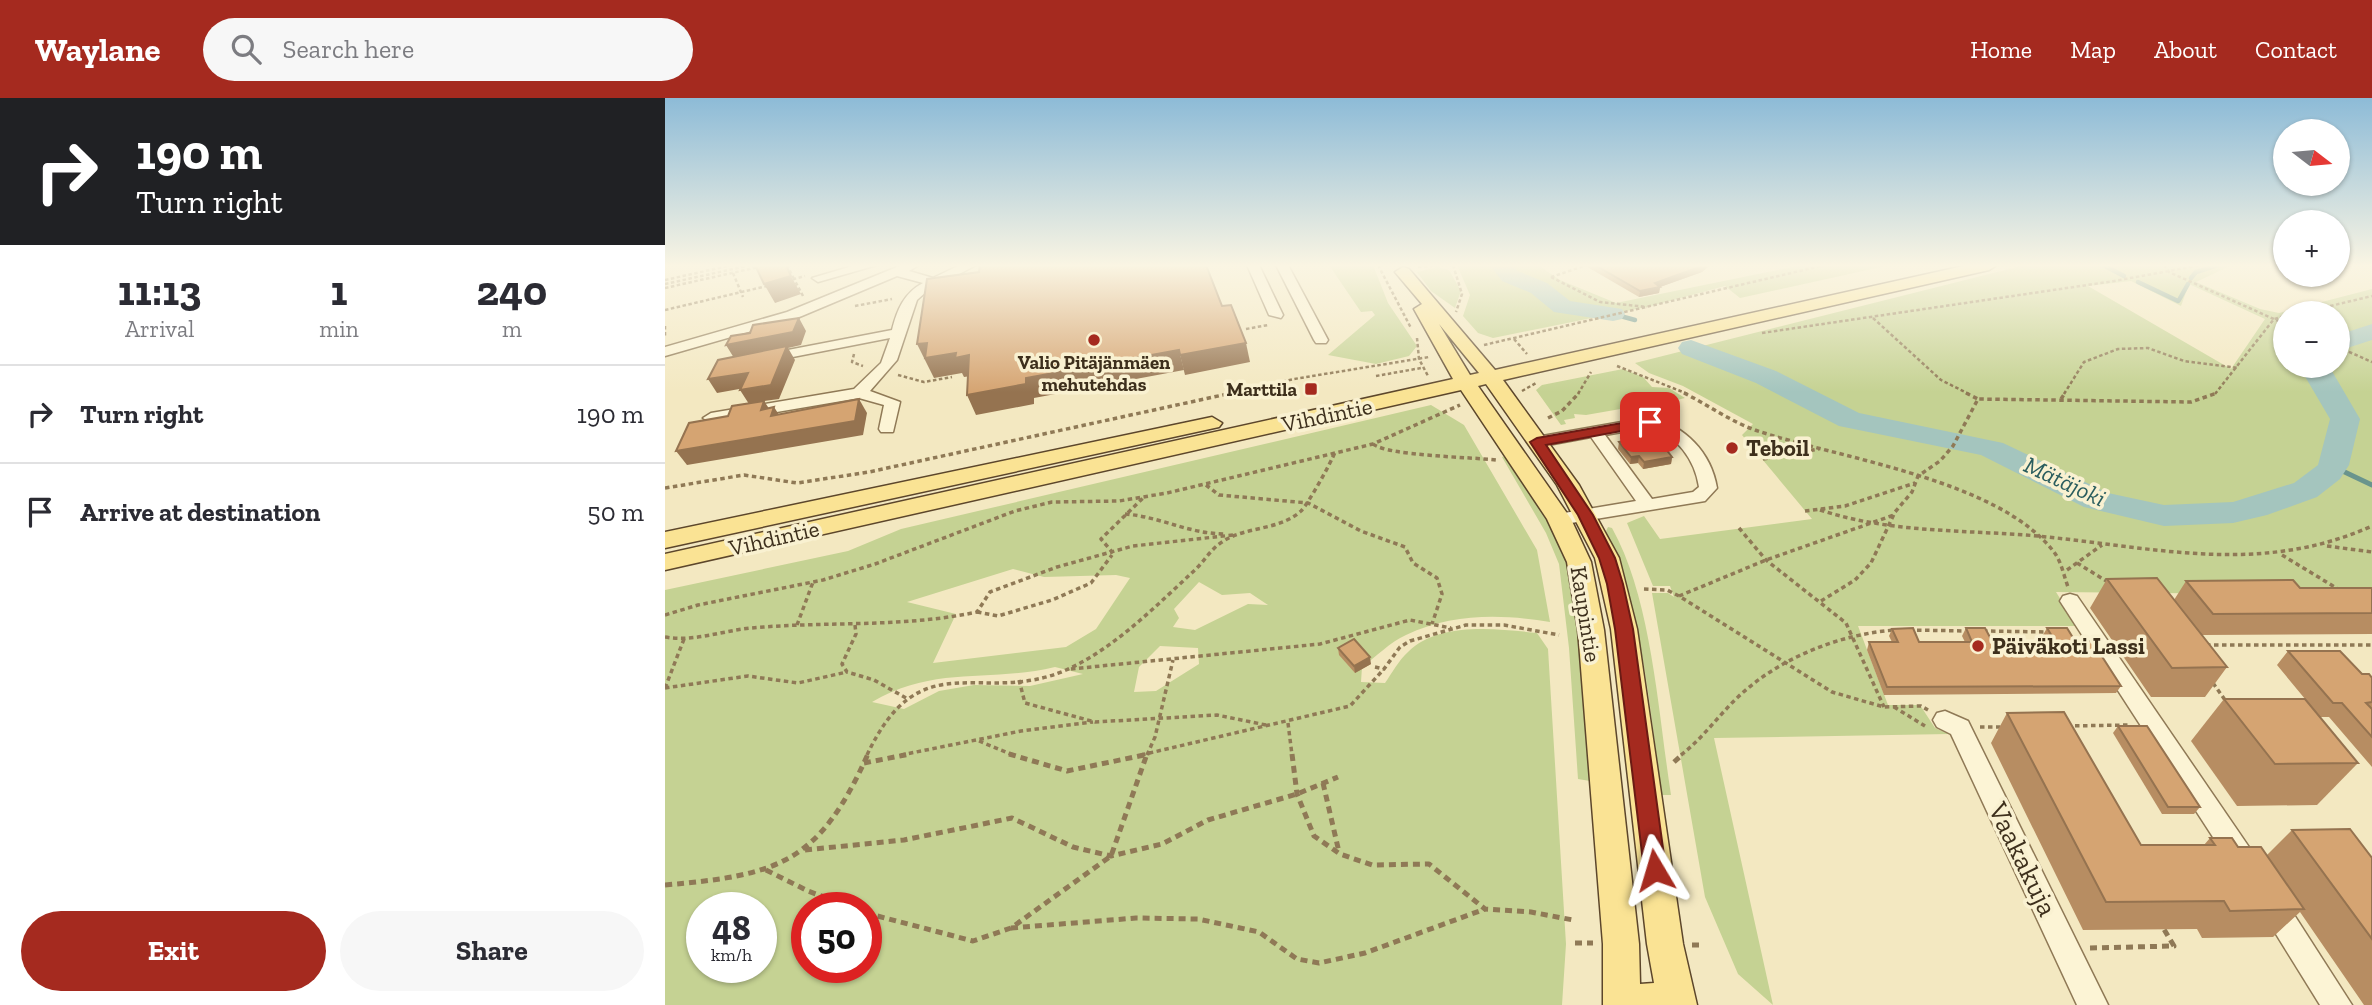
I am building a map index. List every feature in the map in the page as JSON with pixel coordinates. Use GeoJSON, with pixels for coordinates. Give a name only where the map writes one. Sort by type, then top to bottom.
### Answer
{"type":"FeatureCollection","features":[{"type":"Feature","properties":{"kind":"main road","name":"Kaupintie"},"geometry":{"type":"LineString","coordinates":[[1424,307],[1446,354],[1607,558],[1624,629],[1665,944],[1678,1005]]}},
{"type":"Feature","properties":{"kind":"main road","name":"Kaupintie"},"geometry":{"type":"LineString","coordinates":[[1436,307],[1487,371],[1537,442],[1572,517],[1591,630],[1621,944],[1624,1005]]}},
{"type":"Feature","properties":{"kind":"main road","name":"Vihdintie"},"geometry":{"type":"LineString","coordinates":[[1487,371],[1753,307]]}},
{"type":"Feature","properties":{"kind":"main road","name":"Vihdintie"},"geometry":{"type":"LineString","coordinates":[[665,541],[1789,307]]}},
{"type":"Feature","properties":{"kind":"main road","name":"Vihdintie"},"geometry":{"type":"LineString","coordinates":[[665,562],[1463,376]]}},
{"type":"Feature","properties":{"kind":"main road"},"geometry":{"type":"LineString","coordinates":[[1624,1005],[1651,1000],[1668,1005]]}},
{"type":"Feature","properties":{"kind":"street"},"geometry":{"type":"LineString","coordinates":[[665,352],[748,329],[808,307]]}},
{"type":"Feature","properties":{"kind":"street"},"geometry":{"type":"LineString","coordinates":[[887,429],[893,401],[859,393],[889,361],[901,313],[905,307]]}},
{"type":"Feature","properties":{"kind":"street"},"geometry":{"type":"LineString","coordinates":[[1272,307],[1276,315]]}},
{"type":"Feature","properties":{"kind":"street"},"geometry":{"type":"LineString","coordinates":[[1304,307],[1321,340]]}},
{"type":"Feature","properties":{"kind":"street"},"geometry":{"type":"LineString","coordinates":[[745,363],[896,333]]}},
{"type":"Feature","properties":{"kind":"street"},"geometry":{"type":"LineString","coordinates":[[1537,442],[1650,422],[1663,424],[1674,430],[1707,476],[1708,488],[1699,497],[1572,517]]}},
{"type":"Feature","properties":{"kind":"street"},"geometry":{"type":"LineString","coordinates":[[1595,432],[1649,506]]}},
{"type":"Feature","properties":{"kind":"street"},"geometry":{"type":"LineString","coordinates":[[2070,601],[2337,1005]]}},
{"type":"Feature","properties":{"kind":"street","name":"Vaakakuja"},"geometry":{"type":"LineString","coordinates":[[1943,725],[2066,949],[2093,1005]]}},
{"type":"Feature","properties":{"kind":"lane"},"geometry":{"type":"LineString","coordinates":[[711,418],[859,393]]}},
{"type":"Feature","properties":{"kind":"path"},"geometry":{"type":"LineString","coordinates":[[1376,376],[1422,369],[1418,340],[1401,307]]}},
{"type":"Feature","properties":{"kind":"path"},"geometry":{"type":"LineString","coordinates":[[1455,314],[1459,307]]}},
{"type":"Feature","properties":{"kind":"path"},"geometry":{"type":"LineString","coordinates":[[1645,307],[1651,308]]}},
{"type":"Feature","properties":{"kind":"path"},"geometry":{"type":"LineString","coordinates":[[1937,307],[1873,317],[1941,380],[1979,399],[2191,402],[2214,395],[2239,368],[2273,320]]}},
{"type":"Feature","properties":{"kind":"path"},"geometry":{"type":"LineString","coordinates":[[2248,307],[2273,319]]}},
{"type":"Feature","properties":{"kind":"path"},"geometry":{"type":"LineString","coordinates":[[1487,345],[1651,308]]}},
{"type":"Feature","properties":{"kind":"path"},"geometry":{"type":"LineString","coordinates":[[665,326],[665,336]]}},
{"type":"Feature","properties":{"kind":"path"},"geometry":{"type":"LineString","coordinates":[[2061,400],[2084,362],[2118,349],[2148,348],[2184,361],[2239,368]]}},
{"type":"Feature","properties":{"kind":"path"},"geometry":{"type":"LineString","coordinates":[[2350,352],[2371,361]]}},
{"type":"Feature","properties":{"kind":"path"},"geometry":{"type":"LineString","coordinates":[[665,488],[744,475],[797,483],[842,477],[1294,379],[1419,359]]}},
{"type":"Feature","properties":{"kind":"path"},"geometry":{"type":"LineString","coordinates":[[1379,366],[1381,375]]}},
{"type":"Feature","properties":{"kind":"path"},"geometry":{"type":"LineString","coordinates":[[1617,366],[1692,396],[1742,425],[1918,476],[1990,504],[2045,537],[2067,570],[2070,601]]}},
{"type":"Feature","properties":{"kind":"path"},"geometry":{"type":"LineString","coordinates":[[1548,418],[1557,415],[1576,398],[1591,372]]}},
{"type":"Feature","properties":{"kind":"path"},"geometry":{"type":"LineString","coordinates":[[1685,398],[1692,396]]}},
{"type":"Feature","properties":{"kind":"path"},"geometry":{"type":"LineString","coordinates":[[1821,601],[1855,580],[1871,564],[1894,514],[1918,476],[1940,461],[1953,446],[1961,435],[1970,410],[1979,399]]}},
{"type":"Feature","properties":{"kind":"path"},"geometry":{"type":"LineString","coordinates":[[665,615],[698,605],[813,582],[876,565],[1015,511],[1052,502],[1144,497],[1206,485],[1373,444],[1458,405]]}},
{"type":"Feature","properties":{"kind":"path"},"geometry":{"type":"LineString","coordinates":[[1373,444],[1381,450],[1399,453],[1429,453],[1496,460]]}},
{"type":"Feature","properties":{"kind":"path"},"geometry":{"type":"LineString","coordinates":[[1763,459],[1820,449]]}},
{"type":"Feature","properties":{"kind":"path"},"geometry":{"type":"LineString","coordinates":[[977,612],[990,592],[1057,567],[1113,553],[1133,545],[1235,535],[1282,524],[1308,503],[1335,452]]}},
{"type":"Feature","properties":{"kind":"path"},"geometry":{"type":"LineString","coordinates":[[1805,511],[1845,506],[1915,483]]}},
{"type":"Feature","properties":{"kind":"path"},"geometry":{"type":"LineString","coordinates":[[1206,485],[1219,495],[1308,503],[1361,531],[1405,547],[1413,563],[1437,578],[1442,594],[1431,624]]}},
{"type":"Feature","properties":{"kind":"path"},"geometry":{"type":"LineString","coordinates":[[1113,553],[1101,539],[1144,497]]}},
{"type":"Feature","properties":{"kind":"path"},"geometry":{"type":"LineString","coordinates":[[1820,510],[1868,526],[2045,537],[2103,545],[2236,556],[2280,554],[2325,545],[2372,526]]}},
{"type":"Feature","properties":{"kind":"path"},"geometry":{"type":"LineString","coordinates":[[1125,514],[1148,516],[1199,534],[1235,535]]}},
{"type":"Feature","properties":{"kind":"path"},"geometry":{"type":"LineString","coordinates":[[1679,596],[1766,560],[1868,526],[1894,514]]}},
{"type":"Feature","properties":{"kind":"path"},"geometry":{"type":"LineString","coordinates":[[1739,528],[1766,560],[1846,623],[1884,707]]}},
{"type":"Feature","properties":{"kind":"path"},"geometry":{"type":"LineString","coordinates":[[1069,669],[1135,622],[1197,568],[1220,543],[1235,535]]}},
{"type":"Feature","properties":{"kind":"path"},"geometry":{"type":"LineString","coordinates":[[2067,570],[2103,545]]}},
{"type":"Feature","properties":{"kind":"path"},"geometry":{"type":"LineString","coordinates":[[2325,545],[2372,552]]}},
{"type":"Feature","properties":{"kind":"path"},"geometry":{"type":"LineString","coordinates":[[665,637],[684,639],[728,630],[797,625],[855,625],[951,619],[977,612],[998,616],[1052,600],[1091,583],[1113,553]]}},
{"type":"Feature","properties":{"kind":"path"},"geometry":{"type":"LineString","coordinates":[[2280,554],[2342,593]]}},
{"type":"Feature","properties":{"kind":"path"},"geometry":{"type":"LineString","coordinates":[[2077,563],[2110,584]]}},
{"type":"Feature","properties":{"kind":"path"},"geometry":{"type":"LineString","coordinates":[[797,625],[813,582]]}},
{"type":"Feature","properties":{"kind":"path"},"geometry":{"type":"LineString","coordinates":[[1644,589],[1667,590],[1679,596],[1832,692],[1884,707],[1921,706],[1943,725]]}},
{"type":"Feature","properties":{"kind":"path"},"geometry":{"type":"LineString","coordinates":[[665,885],[733,880],[765,870],[817,839],[848,799],[891,713],[907,698],[947,681],[1020,680],[1069,669],[1320,644],[1411,620],[1451,628]]}},
{"type":"Feature","properties":{"kind":"path"},"geometry":{"type":"LineString","coordinates":[[979,741],[1021,759],[1066,771],[1350,706],[1400,647],[1410,641],[1451,628],[1488,624],[1559,635]]}},
{"type":"Feature","properties":{"kind":"path"},"geometry":{"type":"LineString","coordinates":[[847,673],[842,664],[856,634],[855,625]]}},
{"type":"Feature","properties":{"kind":"path"},"geometry":{"type":"LineString","coordinates":[[1674,762],[1704,736],[1742,694],[1787,664],[1854,636],[1861,636],[1870,630],[2054,632],[2092,636]]}},
{"type":"Feature","properties":{"kind":"path"},"geometry":{"type":"LineString","coordinates":[[665,688],[674,672],[677,652],[684,639]]}},
{"type":"Feature","properties":{"kind":"path"},"geometry":{"type":"LineString","coordinates":[[2199,645],[2372,645]]}},
{"type":"Feature","properties":{"kind":"path"},"geometry":{"type":"LineString","coordinates":[[1111,856],[1136,779],[1160,718],[1173,660]]}},
{"type":"Feature","properties":{"kind":"path"},"geometry":{"type":"LineString","coordinates":[[1375,667],[1384,669]]}},
{"type":"Feature","properties":{"kind":"path"},"geometry":{"type":"LineString","coordinates":[[665,688],[748,676],[797,683],[847,673],[874,680],[907,698]]}},
{"type":"Feature","properties":{"kind":"path"},"geometry":{"type":"LineString","coordinates":[[2207,675],[2228,705]]}},
{"type":"Feature","properties":{"kind":"path"},"geometry":{"type":"LineString","coordinates":[[1020,680],[1025,703],[1095,722]]}},
{"type":"Feature","properties":{"kind":"path"},"geometry":{"type":"LineString","coordinates":[[1894,707],[1943,725],[2011,727]]}},
{"type":"Feature","properties":{"kind":"path"},"geometry":{"type":"LineString","coordinates":[[864,763],[1021,731],[1095,722],[1217,716],[1268,726]]}},
{"type":"Feature","properties":{"kind":"path"},"geometry":{"type":"LineString","coordinates":[[1288,722],[1297,794],[1314,836],[1340,854],[1372,865],[1429,864],[1485,909]]}},
{"type":"Feature","properties":{"kind":"path"},"geometry":{"type":"LineString","coordinates":[[2062,726],[2153,724]]}},
{"type":"Feature","properties":{"kind":"path"},"geometry":{"type":"LineString","coordinates":[[1011,928],[1065,892],[1111,856],[1162,844],[1208,820],[1297,794],[1338,777]]}},
{"type":"Feature","properties":{"kind":"path"},"geometry":{"type":"LineString","coordinates":[[1323,783],[1340,854]]}},
{"type":"Feature","properties":{"kind":"path"},"geometry":{"type":"LineString","coordinates":[[801,850],[904,841],[1012,818],[1073,847],[1111,856]]}},
{"type":"Feature","properties":{"kind":"path"},"geometry":{"type":"LineString","coordinates":[[765,870],[811,892]]}},
{"type":"Feature","properties":{"kind":"path"},"geometry":{"type":"LineString","coordinates":[[882,917],[972,941],[1011,928],[1110,920],[1200,917],[1262,933],[1303,962],[1343,961],[1485,909],[1531,912],[1573,920]]}},
{"type":"Feature","properties":{"kind":"path"},"geometry":{"type":"LineString","coordinates":[[2066,949],[2174,946],[2160,922]]}},
{"type":"Feature","properties":{"kind":"green space"},"geometry":{"type":"Polygon","coordinates":[[[1358,307],[1391,307],[1417,346],[1409,356],[1376,364],[1328,355],[1375,315],[1372,311],[1361,312],[1358,307]]]}},
{"type":"Feature","properties":{"kind":"green space"},"geometry":{"type":"Polygon","coordinates":[[[1466,307],[1644,307],[1493,338],[1478,333],[1463,316],[1466,307]]]}},
{"type":"Feature","properties":{"kind":"green space"},"geometry":{"type":"Polygon","coordinates":[[[1857,307],[2125,307],[2231,369],[2265,319],[2240,307],[2256,307],[2273,312],[2273,378],[2350,378],[2350,307],[2372,307],[2372,595],[2056,592],[2077,626],[1858,626],[1888,705],[1920,705],[1935,728],[1949,734],[1714,738],[1773,1005],[1738,974],[1705,897],[1652,593],[1668,593],[1674,597],[1670,586],[1653,586],[1627,523],[1644,516],[1660,539],[1812,519],[1742,435],[1753,424],[1683,386],[1649,373],[1635,363],[1857,307]]]}},
{"type":"Feature","properties":{"kind":"green space"},"geometry":{"type":"Polygon","coordinates":[[[1623,369],[1643,377],[1652,387],[1669,388],[1685,398],[1673,401],[1657,393],[1645,398],[1649,404],[1586,415],[1574,414],[1575,418],[1564,420],[1566,424],[1561,425],[1536,390],[1542,385],[1623,369]]]}},
{"type":"Feature","properties":{"kind":"green space"},"geometry":{"type":"Polygon","coordinates":[[[1431,405],[1464,425],[1537,550],[1550,622],[1477,617],[1424,628],[1394,642],[1362,667],[1361,682],[1385,683],[1408,652],[1421,642],[1452,631],[1487,629],[1537,633],[1548,649],[1566,944],[1562,1005],[665,1005],[665,590],[848,551],[901,529],[1431,405]],[[1013,569],[907,602],[956,614],[933,663],[1066,647],[1096,629],[1130,578],[1116,575],[1044,577],[1013,569]],[[1199,582],[1174,609],[1179,618],[1173,627],[1195,630],[1248,604],[1268,605],[1250,593],[1222,595],[1199,582]],[[1160,646],[1139,667],[1134,692],[1156,691],[1199,664],[1198,648],[1160,646]],[[1055,667],[1031,672],[918,683],[872,702],[904,709],[939,691],[974,685],[1030,686],[1083,674],[1055,667]]]}},
{"type":"Feature","properties":{"kind":"green space"},"geometry":{"type":"Polygon","coordinates":[[[1505,456],[1526,481],[1562,542],[1576,588],[1590,781],[1578,779],[1569,648],[1559,564],[1546,533],[1502,457],[1505,456]]]}},
{"type":"Feature","properties":{"kind":"green space"},"geometry":{"type":"Polygon","coordinates":[[[1608,527],[1612,528],[1625,557],[1645,622],[1671,795],[1662,795],[1637,627],[1629,595],[1606,531],[1608,527]]]}},
{"type":"Feature","properties":{"kind":"building"},"geometry":{"type":"Polygon","coordinates":[[[923,307],[1232,307],[1246,343],[1180,355],[1179,350],[1026,378],[1026,384],[967,395],[969,355],[955,358],[956,353],[925,358],[927,343],[917,344],[923,307]]]}},
{"type":"Feature","properties":{"kind":"building"},"geometry":{"type":"Polygon","coordinates":[[[799,318],[793,332],[726,345],[731,336],[750,333],[753,325],[799,318]]]}},
{"type":"Feature","properties":{"kind":"building"},"geometry":{"type":"Polygon","coordinates":[[[787,346],[771,385],[740,390],[748,373],[708,379],[718,360],[787,346]]]}},
{"type":"Feature","properties":{"kind":"building"},"geometry":{"type":"Polygon","coordinates":[[[859,399],[855,421],[676,451],[689,423],[728,416],[732,406],[764,401],[761,410],[774,407],[771,416],[859,399]]]}},
{"type":"Feature","properties":{"kind":"building"},"geometry":{"type":"Polygon","coordinates":[[[1655,435],[1672,457],[1644,462],[1639,456],[1631,457],[1619,442],[1655,435]]]}},
{"type":"Feature","properties":{"kind":"building"},"geometry":{"type":"Polygon","coordinates":[[[2157,578],[2227,667],[2172,668],[2107,579],[2157,578]]]}},
{"type":"Feature","properties":{"kind":"building"},"geometry":{"type":"Polygon","coordinates":[[[2293,580],[2300,588],[2372,588],[2372,613],[2213,614],[2186,581],[2293,580]]]}},
{"type":"Feature","properties":{"kind":"building"},"geometry":{"type":"Polygon","coordinates":[[[1913,628],[1919,642],[1972,642],[1966,628],[1985,628],[1992,641],[2055,641],[2047,628],[2067,628],[2075,641],[2092,641],[2121,686],[1887,687],[1869,642],[1898,642],[1892,629],[1913,628]]]}},
{"type":"Feature","properties":{"kind":"building"},"geometry":{"type":"Polygon","coordinates":[[[1354,639],[1370,657],[1354,666],[1338,648],[1354,639]]]}},
{"type":"Feature","properties":{"kind":"building"},"geometry":{"type":"Polygon","coordinates":[[[2288,651],[2340,651],[2362,674],[2369,674],[2372,678],[2372,702],[2366,703],[2372,709],[2372,737],[2342,703],[2333,703],[2288,651]]]}},
{"type":"Feature","properties":{"kind":"building"},"geometry":{"type":"Polygon","coordinates":[[[2224,699],[2305,699],[2358,763],[2275,764],[2224,699]]]}},
{"type":"Feature","properties":{"kind":"building"},"geometry":{"type":"Polygon","coordinates":[[[2064,712],[2141,845],[2215,845],[2210,838],[2232,838],[2238,847],[2261,847],[2304,909],[2230,911],[2224,901],[2106,902],[2007,713],[2064,712]]]}},
{"type":"Feature","properties":{"kind":"building"},"geometry":{"type":"Polygon","coordinates":[[[2118,726],[2147,726],[2200,807],[2168,807],[2118,726]]]}},
{"type":"Feature","properties":{"kind":"building"},"geometry":{"type":"Polygon","coordinates":[[[2350,829],[2372,858],[2372,939],[2292,830],[2350,829]]]}},
{"type":"Feature","properties":{"kind":"waterway","name":"Mätäjoki"},"geometry":{"type":"LineString","coordinates":[[1565,307],[1613,314]]}},
{"type":"Feature","properties":{"kind":"waterway","name":"Mätäjoki"},"geometry":{"type":"LineString","coordinates":[[1613,314],[1635,320]]}},
{"type":"Feature","properties":{"kind":"waterway","name":"Mätäjoki"},"geometry":{"type":"LineString","coordinates":[[2350,339],[2372,332]]}},
{"type":"Feature","properties":{"kind":"waterway","name":"Mätäjoki"},"geometry":{"type":"LineString","coordinates":[[1691,348],[1766,377],[1849,419],[1992,449],[2096,500],[2164,516],[2210,516],[2256,508],[2301,492],[2329,473],[2336,458],[2339,435],[2345,419],[2320,378]]}},
{"type":"Feature","properties":{"kind":"waterway"},"geometry":{"type":"LineString","coordinates":[[2332,466],[2372,485]]}},
{"type":"Feature","properties":{"kind":"place","name":"Valio Pitäjänmäen mehutehdas"},"geometry":{"type":"Point","coordinates":[1094,340]}},
{"type":"Feature","properties":{"kind":"place","name":"Marttila"},"geometry":{"type":"Point","coordinates":[1311,389]}},
{"type":"Feature","properties":{"kind":"place","name":"Teboil"},"geometry":{"type":"Point","coordinates":[1732,448]}},
{"type":"Feature","properties":{"kind":"place","name":"Päiväkoti Lassi"},"geometry":{"type":"Point","coordinates":[1978,646]}},
{"type":"Feature","properties":{"kind":"route"},"geometry":{"type":"LineString","coordinates":[[1650,422],[1537,442],[1568,485],[1597,536],[1615,584],[1624,629],[1655,870]]}}]}
